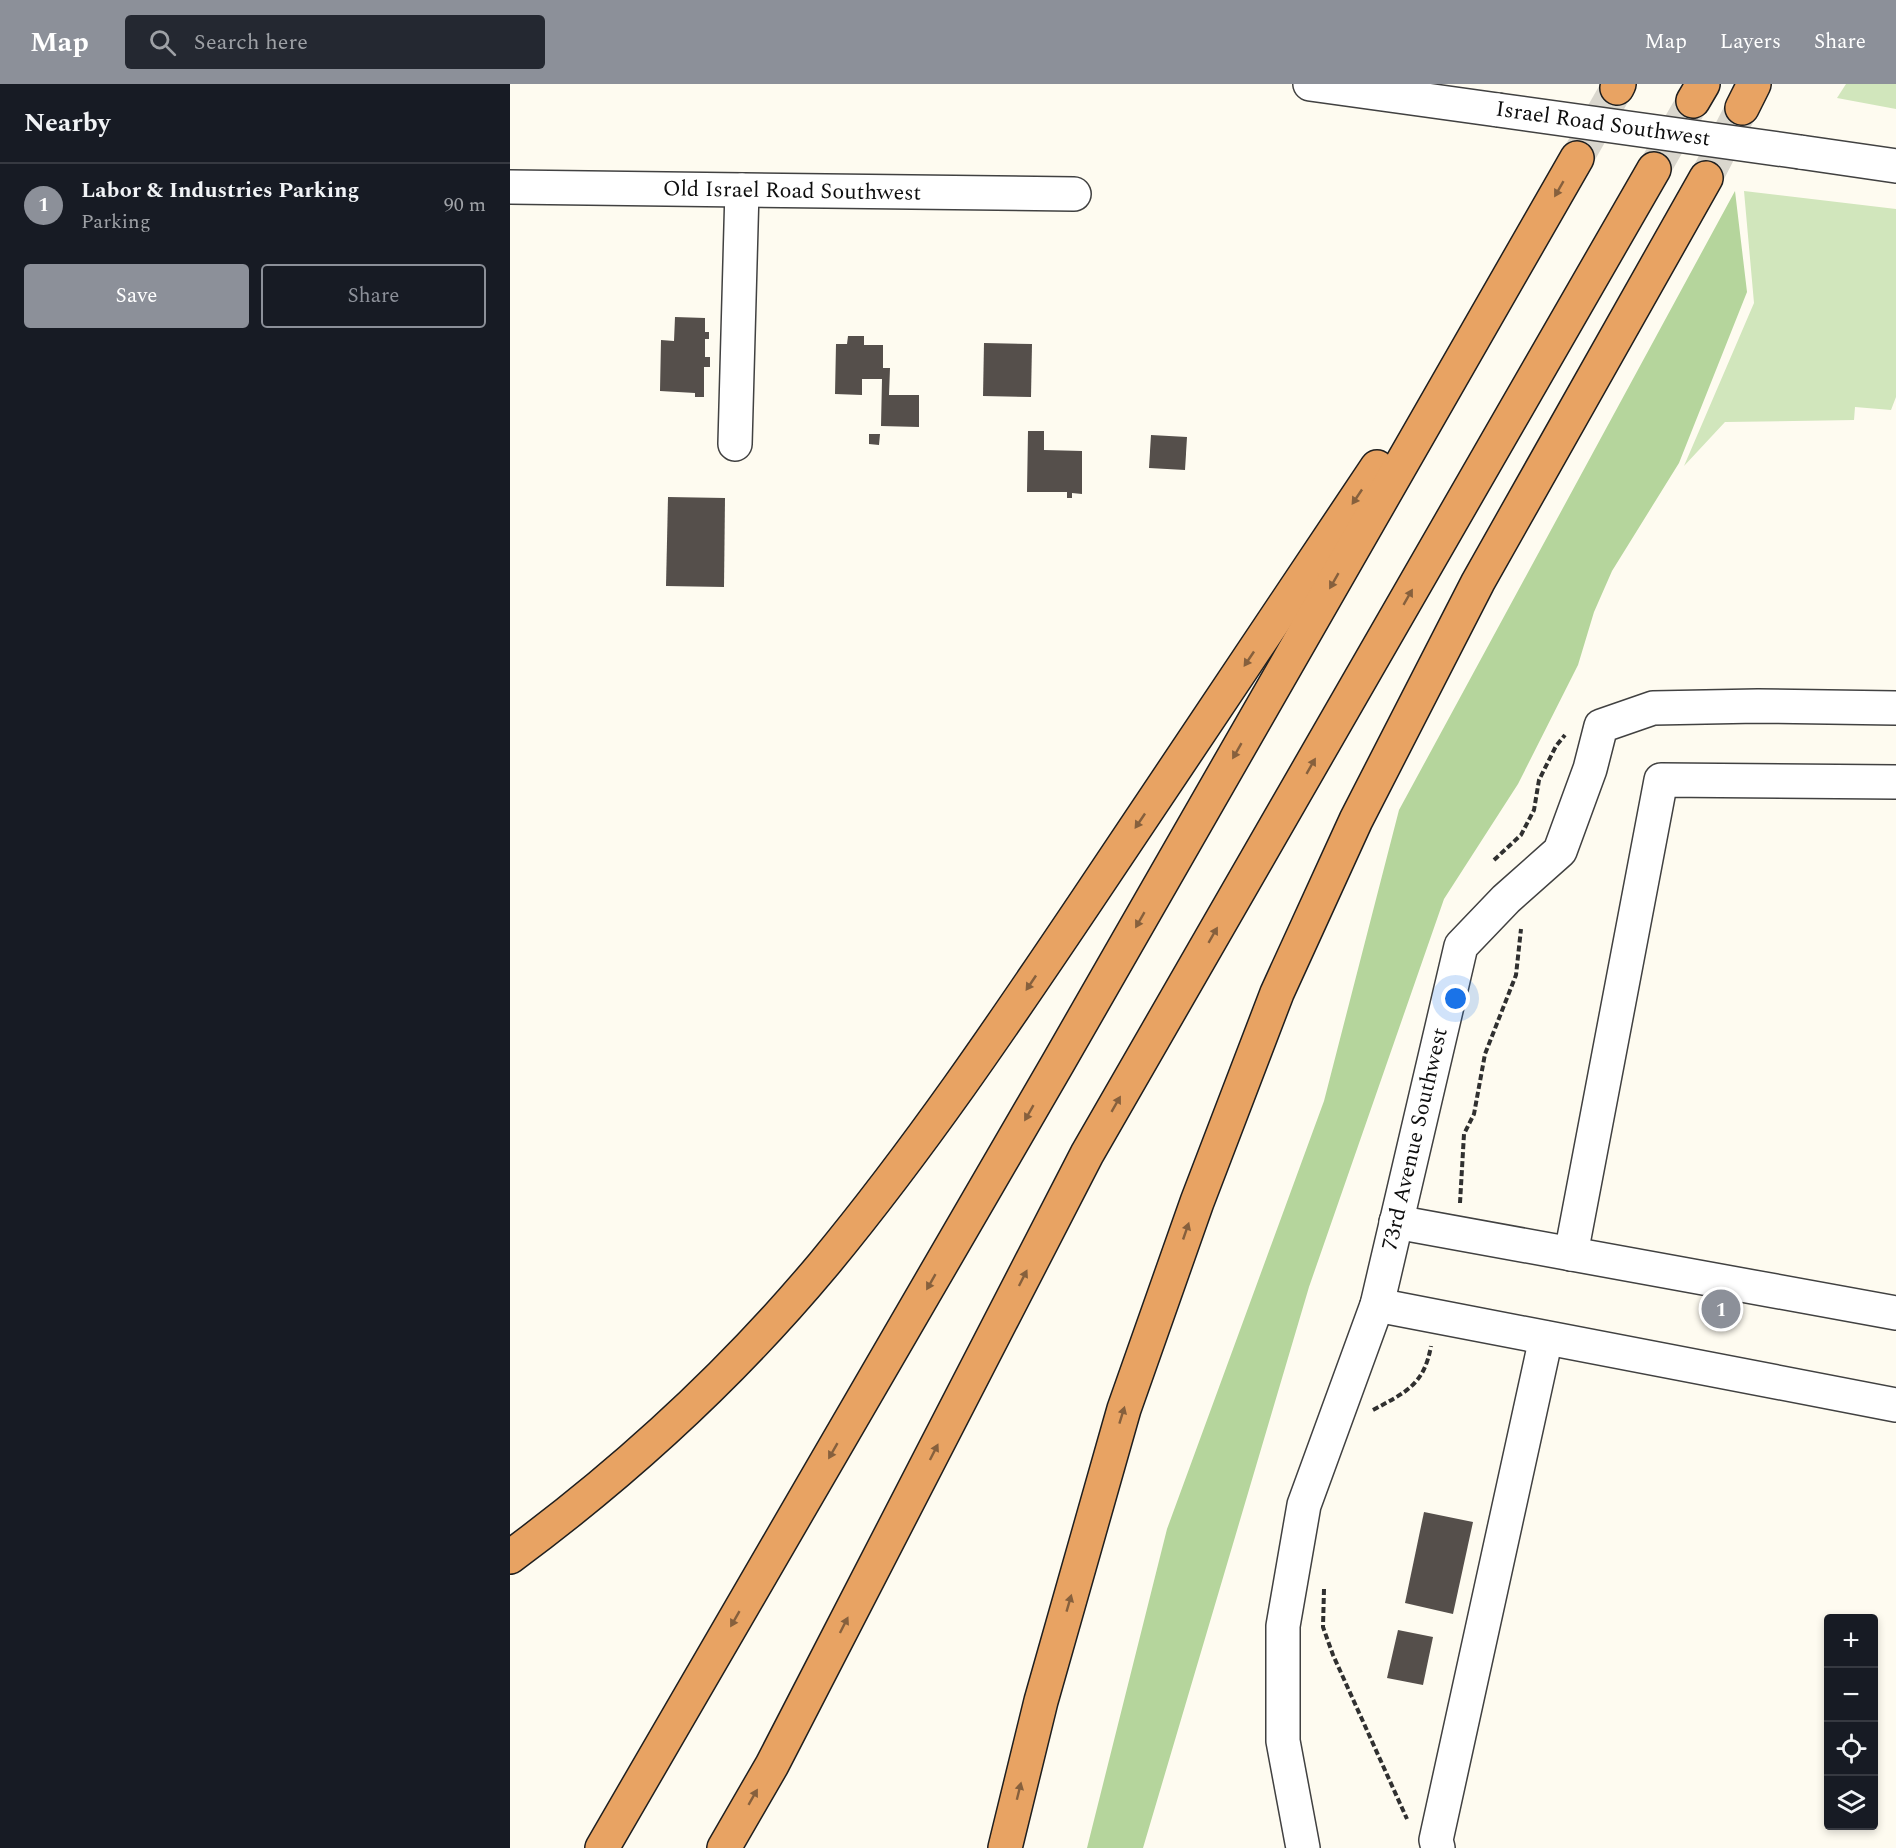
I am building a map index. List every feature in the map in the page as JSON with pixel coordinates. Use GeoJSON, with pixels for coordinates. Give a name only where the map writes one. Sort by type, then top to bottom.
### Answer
{"type":"FeatureCollection","features":[{"type":"Feature","properties":{"kind":"highway"},"geometry":{"type":"LineString","coordinates":[[602,1848],[1058,1063],[1577,158]]}},
{"type":"Feature","properties":{"kind":"highway"},"geometry":{"type":"LineString","coordinates":[[724,1848],[772,1765],[1087,1154],[1654,169]]}},
{"type":"Feature","properties":{"kind":"highway"},"geometry":{"type":"LineString","coordinates":[[1005,1848],[1041,1701],[1124,1409],[1197,1202],[1277,993],[1356,820],[1478,582],[1706,178]]}},
{"type":"Feature","properties":{"kind":"highway"},"geometry":{"type":"LineString","coordinates":[[510,1557],[615,1475],[691,1405],[757,1339],[821,1267],[883,1191],[1008,1017],[1541,221]]}},
{"type":"Feature","properties":{"kind":"street","name":"Israel Road Southwest"},"geometry":{"type":"LineString","coordinates":[[1310,84],[1896,166]]}},
{"type":"Feature","properties":{"kind":"street","name":"Old Israel Road Southwest"},"geometry":{"type":"LineString","coordinates":[[510,187],[1074,194]]}},
{"type":"Feature","properties":{"kind":"street"},"geometry":{"type":"LineString","coordinates":[[735,444],[742,190]]}},
{"type":"Feature","properties":{"kind":"street","name":"73rd Avenue Southwest"},"geometry":{"type":"LineString","coordinates":[[1303,1848],[1283,1741],[1283,1626],[1304,1505],[1377,1305],[1461,946],[1506,899],[1560,851],[1590,769],[1601,726],[1653,708],[1758,705],[1896,708]]}},
{"type":"Feature","properties":{"kind":"street"},"geometry":{"type":"LineString","coordinates":[[1571,1254],[1660,780],[1895,776]]}},
{"type":"Feature","properties":{"kind":"street"},"geometry":{"type":"LineString","coordinates":[[1396,1222],[1896,1313]]}},
{"type":"Feature","properties":{"kind":"street"},"geometry":{"type":"LineString","coordinates":[[1377,1305],[1896,1405]]}},
{"type":"Feature","properties":{"kind":"street"},"geometry":{"type":"LineString","coordinates":[[1438,1848],[1436,1840],[1546,1338]]}},
{"type":"Feature","properties":{"kind":"path"},"geometry":{"type":"LineString","coordinates":[[1460,1207],[1464,1134],[1474,1114],[1485,1054],[1516,975],[1522,922]]}},
{"type":"Feature","properties":{"kind":"path"},"geometry":{"type":"LineString","coordinates":[[1365,1415],[1406,1392],[1427,1369],[1432,1343]]}},
{"type":"Feature","properties":{"kind":"path"},"geometry":{"type":"LineString","coordinates":[[1324,1583],[1323,1627],[1333,1655],[1408,1823]]}},
{"type":"Feature","properties":{"kind":"green space"},"geometry":{"type":"Polygon","coordinates":[[[1846,84],[1896,84],[1896,109],[1837,98],[1846,84]]]}},
{"type":"Feature","properties":{"kind":"green space"},"geometry":{"type":"Polygon","coordinates":[[[1735,191],[1747,292],[1679,463],[1612,571],[1594,612],[1578,665],[1518,784],[1444,899],[1309,1287],[1143,1848],[1087,1848],[1167,1529],[1324,1101],[1399,810],[1735,191]]]}},
{"type":"Feature","properties":{"kind":"green space"},"geometry":{"type":"Polygon","coordinates":[[[1744,191],[1896,209],[1896,397],[1891,410],[1855,407],[1854,420],[1725,422],[1684,466],[1754,303],[1744,191]]]}},
{"type":"Feature","properties":{"kind":"building"},"geometry":{"type":"Polygon","coordinates":[[[675,317],[705,318],[705,332],[709,332],[709,339],[705,339],[705,357],[710,357],[710,367],[704,367],[704,397],[695,397],[695,393],[660,391],[661,340],[674,341],[675,317]]]}},
{"type":"Feature","properties":{"kind":"building"},"geometry":{"type":"Polygon","coordinates":[[[848,336],[864,336],[864,345],[883,345],[883,368],[890,368],[889,395],[919,395],[919,427],[881,426],[882,379],[862,379],[862,395],[835,394],[836,344],[847,344],[848,336]]]}},
{"type":"Feature","properties":{"kind":"building"},"geometry":{"type":"Polygon","coordinates":[[[984,343],[1032,344],[1031,397],[983,396],[984,343]]]}},
{"type":"Feature","properties":{"kind":"building"},"geometry":{"type":"Polygon","coordinates":[[[1028,431],[1044,431],[1044,450],[1082,451],[1082,494],[1072,493],[1072,498],[1067,498],[1067,492],[1027,492],[1028,431]]]}},
{"type":"Feature","properties":{"kind":"building"},"geometry":{"type":"Polygon","coordinates":[[[869,434],[880,434],[879,445],[869,444],[869,434]]]}},
{"type":"Feature","properties":{"kind":"building"},"geometry":{"type":"Polygon","coordinates":[[[1151,435],[1187,437],[1185,470],[1149,468],[1151,435]]]}},
{"type":"Feature","properties":{"kind":"building"},"geometry":{"type":"Polygon","coordinates":[[[668,497],[725,498],[724,587],[666,586],[668,497]]]}},
{"type":"Feature","properties":{"kind":"building"},"geometry":{"type":"Polygon","coordinates":[[[1424,1512],[1473,1522],[1453,1614],[1405,1603],[1424,1512]]]}},
{"type":"Feature","properties":{"kind":"building"},"geometry":{"type":"Polygon","coordinates":[[[1398,1630],[1433,1637],[1423,1685],[1387,1678],[1398,1630]]]}},
{"type":"Feature","properties":{"kind":"tunnel"},"geometry":{"type":"LineString","coordinates":[[1577,158],[1617,88]]}},
{"type":"Feature","properties":{"kind":"tunnel"},"geometry":{"type":"LineString","coordinates":[[1654,169],[1693,101]]}},
{"type":"Feature","properties":{"kind":"tunnel"},"geometry":{"type":"LineString","coordinates":[[1706,178],[1742,108]]}},
{"type":"Feature","properties":{"kind":"place","name":"Labor & Industries Parking"},"geometry":{"type":"Point","coordinates":[1721,1309]}}]}
